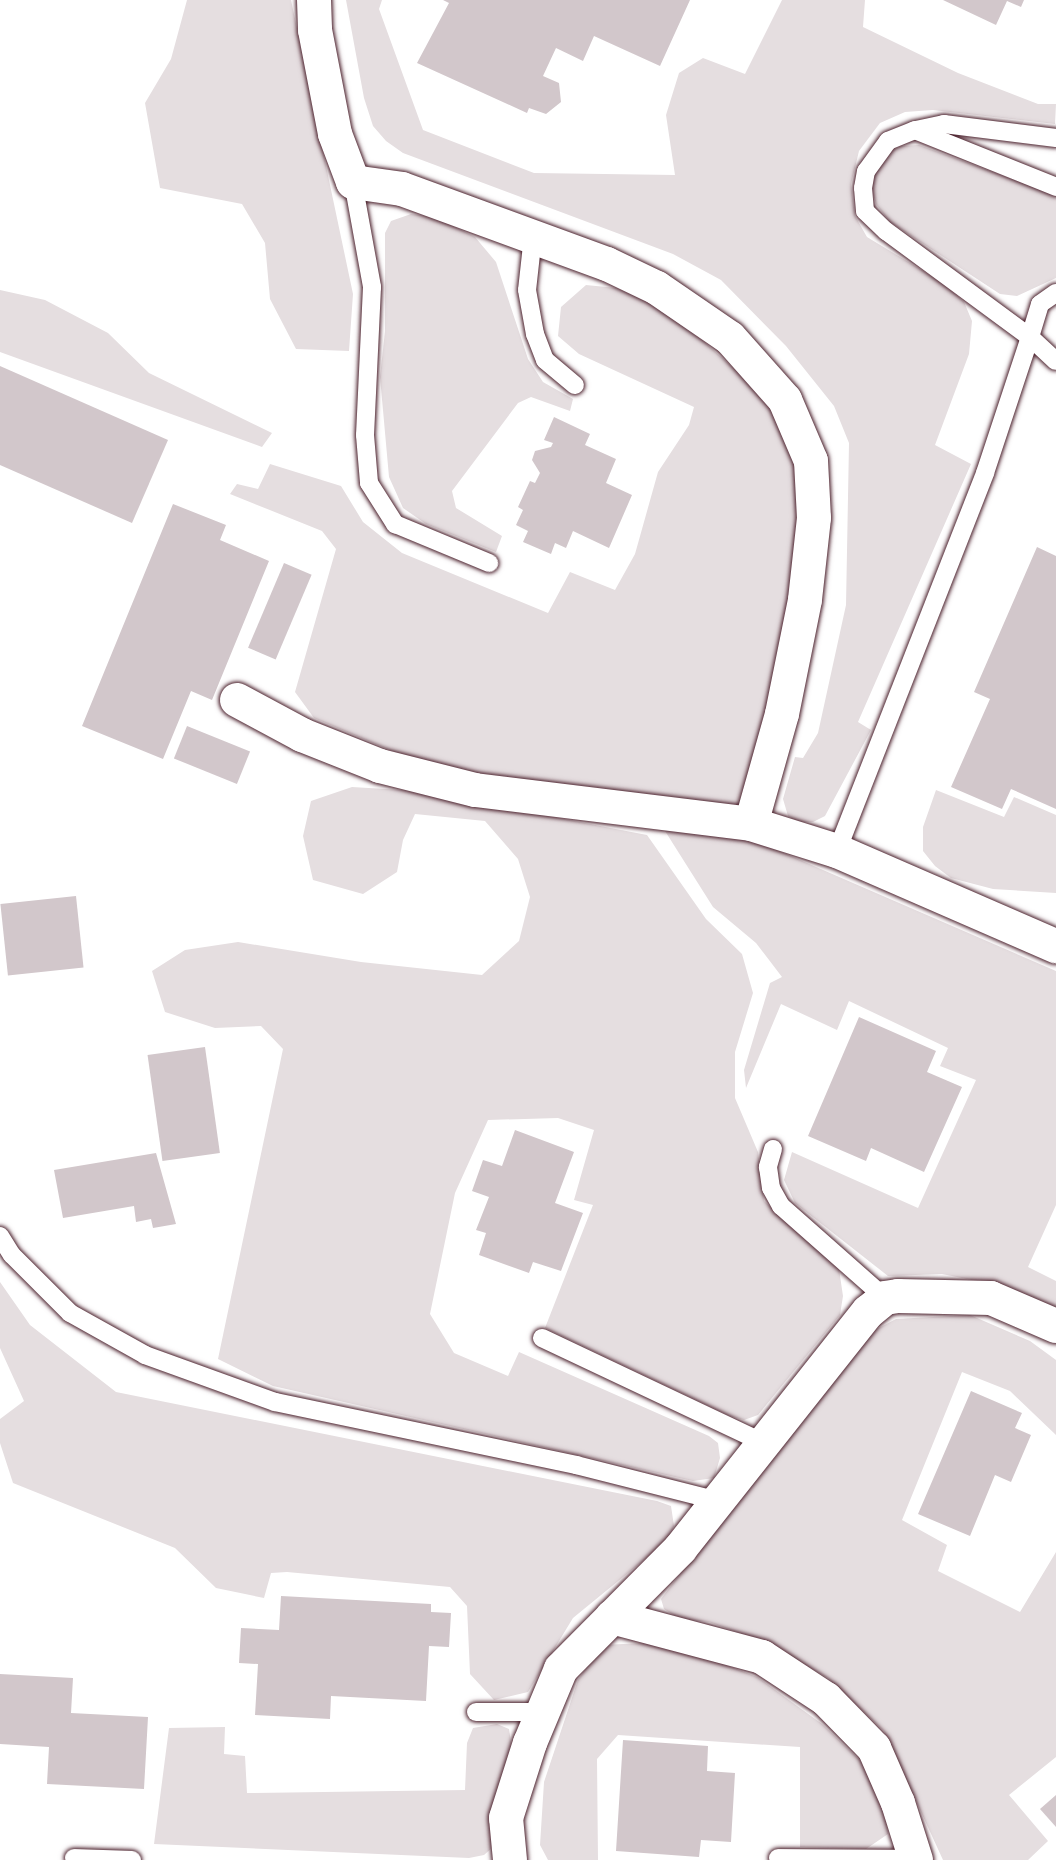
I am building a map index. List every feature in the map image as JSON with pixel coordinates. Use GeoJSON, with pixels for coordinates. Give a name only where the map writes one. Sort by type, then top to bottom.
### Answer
{"type":"FeatureCollection","features":[{"type":"Feature","properties":{"kind":"street"},"geometry":{"type":"LineString","coordinates":[[314,0],[315,30],[335,134],[353,182],[402,189],[607,264],[657,288],[730,338],[785,400],[811,461],[814,518],[805,600],[782,714],[751,824]]}},
{"type":"Feature","properties":{"kind":"street"},"geometry":{"type":"LineString","coordinates":[[237,700],[302,735],[380,766],[475,790],[751,824],[837,851],[1050,935]]}},
{"type":"Feature","properties":{"kind":"street"},"geometry":{"type":"LineString","coordinates":[[510,1860],[506,1818],[561,1669],[680,1549],[868,1312],[885,1298],[945,1295],[991,1298],[1056,1326]]}},
{"type":"Feature","properties":{"kind":"street"},"geometry":{"type":"LineString","coordinates":[[612,1617],[762,1657],[826,1699],[874,1748],[898,1803],[916,1860]]}},
{"type":"Feature","properties":{"kind":"lane"},"geometry":{"type":"LineString","coordinates":[[1056,138],[944,124],[915,130],[888,141],[866,171],[865,211],[886,231],[1030,337],[1056,361]]}},
{"type":"Feature","properties":{"kind":"lane"},"geometry":{"type":"LineString","coordinates":[[915,130],[1056,187]]}},
{"type":"Feature","properties":{"kind":"lane"},"geometry":{"type":"LineString","coordinates":[[353,182],[372,287],[365,435],[369,483],[395,524],[489,563]]}},
{"type":"Feature","properties":{"kind":"lane"},"geometry":{"type":"LineString","coordinates":[[533,236],[527,290],[535,334],[545,360],[575,385]]}},
{"type":"Feature","properties":{"kind":"lane"},"geometry":{"type":"LineString","coordinates":[[837,851],[985,473],[1040,304],[1056,293]]}},
{"type":"Feature","properties":{"kind":"lane"},"geometry":{"type":"LineString","coordinates":[[773,1149],[768,1167],[771,1188],[781,1206],[885,1298]]}},
{"type":"Feature","properties":{"kind":"lane"},"geometry":{"type":"LineString","coordinates":[[0,1236],[12,1255],[70,1313],[145,1355],[275,1402],[576,1465],[718,1501]]}},
{"type":"Feature","properties":{"kind":"lane"},"geometry":{"type":"LineString","coordinates":[[542,1338],[762,1442]]}},
{"type":"Feature","properties":{"kind":"lane"},"geometry":{"type":"LineString","coordinates":[[476,1712],[543,1712]]}},
{"type":"Feature","properties":{"kind":"lane"},"geometry":{"type":"LineString","coordinates":[[74,1858],[132,1860]]}},
{"type":"Feature","properties":{"kind":"lane"},"geometry":{"type":"LineString","coordinates":[[778,1858],[916,1860]]}},
{"type":"Feature","properties":{"kind":"shaded area"},"geometry":{"type":"Polygon","coordinates":[[[187,0],[291,0],[353,294],[349,351],[296,349],[270,299],[265,243],[242,204],[160,188],[145,103],[171,59],[187,0]]]}},
{"type":"Feature","properties":{"kind":"shaded area"},"geometry":{"type":"Polygon","coordinates":[[[346,0],[382,0],[379,9],[423,130],[534,173],[675,175],[666,115],[679,73],[703,58],[745,74],[782,0],[865,0],[863,27],[958,73],[1038,104],[1056,104],[1055,124],[933,110],[905,112],[880,123],[859,151],[851,184],[855,216],[867,237],[943,283],[964,302],[972,321],[969,354],[935,445],[971,464],[858,722],[871,730],[825,816],[813,822],[798,822],[788,816],[783,799],[795,757],[803,758],[818,733],[846,605],[849,443],[834,406],[786,346],[721,280],[673,254],[403,153],[386,141],[373,126],[364,98],[346,0]]]}},
{"type":"Feature","properties":{"kind":"shaded area"},"geometry":{"type":"Polygon","coordinates":[[[919,145],[1056,195],[1056,278],[1017,296],[1000,294],[890,222],[876,204],[870,184],[875,169],[886,154],[901,146],[919,145]]]}},
{"type":"Feature","properties":{"kind":"shaded area"},"geometry":{"type":"Polygon","coordinates":[[[411,214],[435,217],[475,237],[496,262],[528,359],[543,382],[573,399],[570,411],[531,397],[518,403],[452,491],[456,508],[502,536],[496,552],[426,524],[403,508],[389,477],[380,377],[385,331],[385,233],[391,221],[411,214]]]}},
{"type":"Feature","properties":{"kind":"shaded area"},"geometry":{"type":"Polygon","coordinates":[[[586,285],[616,288],[649,302],[702,340],[758,390],[786,431],[798,480],[795,547],[778,679],[750,795],[734,808],[705,809],[428,766],[314,718],[295,692],[336,549],[322,531],[230,494],[237,484],[258,489],[270,464],[341,486],[363,522],[402,553],[548,613],[570,572],[615,590],[635,554],[658,472],[689,425],[694,407],[579,354],[558,336],[561,307],[586,285]]]}},
{"type":"Feature","properties":{"kind":"shaded area"},"geometry":{"type":"Polygon","coordinates":[[[0,290],[45,300],[108,333],[149,373],[272,433],[262,447],[0,352],[0,290]]]}},
{"type":"Feature","properties":{"kind":"shaded area"},"geometry":{"type":"Polygon","coordinates":[[[352,787],[419,791],[647,835],[706,919],[742,954],[753,993],[735,1052],[735,1098],[758,1152],[764,1201],[839,1269],[843,1296],[840,1315],[758,1415],[744,1420],[730,1416],[545,1328],[593,1205],[574,1200],[594,1130],[558,1118],[488,1120],[455,1193],[430,1314],[454,1353],[508,1376],[519,1352],[709,1436],[718,1443],[720,1458],[714,1478],[693,1481],[273,1386],[218,1359],[283,1049],[261,1026],[215,1028],[165,1012],[152,971],[185,950],[238,942],[361,962],[482,975],[519,941],[530,897],[518,859],[485,821],[415,814],[403,840],[397,872],[363,894],[313,880],[303,836],[311,801],[352,787]]]}},
{"type":"Feature","properties":{"kind":"shaded area"},"geometry":{"type":"Polygon","coordinates":[[[936,790],[1004,817],[1014,797],[1056,815],[1056,893],[993,889],[951,878],[935,866],[923,851],[923,827],[936,790]]]}},
{"type":"Feature","properties":{"kind":"shaded area"},"geometry":{"type":"Polygon","coordinates":[[[665,831],[725,834],[770,847],[1056,971],[1056,1205],[1028,1267],[1056,1281],[1056,1312],[992,1284],[942,1274],[888,1276],[795,1203],[784,1180],[792,1152],[918,1208],[976,1080],[940,1066],[948,1048],[849,1001],[837,1030],[781,1004],[746,1088],[744,1070],[770,983],[782,977],[756,943],[713,907],[665,831]]]}},
{"type":"Feature","properties":{"kind":"shaded area"},"geometry":{"type":"Polygon","coordinates":[[[0,1282],[30,1325],[116,1392],[657,1501],[671,1506],[674,1526],[667,1541],[573,1618],[528,1692],[494,1700],[470,1674],[467,1606],[450,1587],[287,1572],[271,1573],[264,1598],[216,1588],[175,1548],[13,1483],[0,1443],[0,1419],[24,1401],[0,1348],[0,1282]]]}},
{"type":"Feature","properties":{"kind":"shaded area"},"geometry":{"type":"Polygon","coordinates":[[[970,1315],[1030,1341],[1056,1360],[1056,1435],[1010,1391],[962,1372],[902,1520],[947,1545],[938,1571],[1020,1612],[1056,1552],[1056,1757],[1009,1795],[1048,1841],[1028,1860],[943,1860],[884,1731],[828,1678],[765,1642],[709,1622],[680,1619],[664,1609],[661,1599],[780,1443],[875,1330],[896,1319],[970,1315]]]}},
{"type":"Feature","properties":{"kind":"shaded area"},"geometry":{"type":"Polygon","coordinates":[[[666,1642],[757,1677],[822,1724],[867,1767],[887,1815],[888,1834],[866,1849],[800,1847],[800,1747],[618,1735],[597,1759],[598,1860],[548,1860],[540,1845],[544,1782],[578,1680],[602,1645],[666,1642]]]}},
{"type":"Feature","properties":{"kind":"shaded area"},"geometry":{"type":"Polygon","coordinates":[[[497,1724],[509,1729],[512,1748],[493,1847],[484,1855],[469,1858],[154,1844],[169,1728],[225,1727],[224,1754],[245,1756],[247,1793],[465,1790],[467,1743],[473,1728],[497,1724]]]}},
{"type":"Feature","properties":{"kind":"building"},"geometry":{"type":"Polygon","coordinates":[[[443,0],[690,0],[660,66],[594,36],[583,61],[556,48],[543,76],[559,83],[561,102],[546,114],[529,108],[527,113],[417,63],[449,3],[443,0]]]}},
{"type":"Feature","properties":{"kind":"building"},"geometry":{"type":"Polygon","coordinates":[[[943,0],[1024,0],[1021,7],[1007,1],[996,25],[943,0]]]}},
{"type":"Feature","properties":{"kind":"building"},"geometry":{"type":"Polygon","coordinates":[[[0,366],[168,440],[132,523],[0,465],[0,366]]]}},
{"type":"Feature","properties":{"kind":"building"},"geometry":{"type":"Polygon","coordinates":[[[554,417],[590,434],[585,445],[616,459],[606,483],[632,495],[609,548],[573,531],[566,548],[555,543],[551,554],[523,542],[528,531],[516,525],[523,510],[518,507],[530,481],[535,483],[540,473],[532,460],[535,451],[551,447],[553,443],[544,440],[554,417]]]}},
{"type":"Feature","properties":{"kind":"building"},"geometry":{"type":"Polygon","coordinates":[[[173,504],[226,525],[220,540],[269,561],[212,700],[191,691],[163,759],[82,726],[173,504]]]}},
{"type":"Feature","properties":{"kind":"building"},"geometry":{"type":"Polygon","coordinates":[[[1037,547],[1056,556],[1056,809],[1011,789],[1002,809],[951,787],[990,699],[974,692],[1037,547]]]}},
{"type":"Feature","properties":{"kind":"building"},"geometry":{"type":"Polygon","coordinates":[[[284,563],[312,575],[276,659],[248,648],[284,563]]]}},
{"type":"Feature","properties":{"kind":"building"},"geometry":{"type":"Polygon","coordinates":[[[187,726],[250,751],[237,784],[174,758],[187,726]]]}},
{"type":"Feature","properties":{"kind":"building"},"geometry":{"type":"Polygon","coordinates":[[[76,896],[84,968],[8,976],[0,904],[76,896]]]}},
{"type":"Feature","properties":{"kind":"building"},"geometry":{"type":"Polygon","coordinates":[[[859,1017],[936,1051],[927,1072],[962,1087],[924,1172],[871,1148],[866,1161],[808,1136],[859,1017]]]}},
{"type":"Feature","properties":{"kind":"building"},"geometry":{"type":"Polygon","coordinates":[[[205,1047],[220,1153],[162,1161],[148,1055],[205,1047]]]}},
{"type":"Feature","properties":{"kind":"building"},"geometry":{"type":"Polygon","coordinates":[[[515,1130],[574,1152],[555,1203],[583,1213],[561,1271],[533,1262],[529,1273],[479,1255],[486,1233],[476,1230],[489,1197],[472,1191],[483,1160],[502,1166],[515,1130]]]}},
{"type":"Feature","properties":{"kind":"building"},"geometry":{"type":"Polygon","coordinates":[[[156,1153],[176,1224],[153,1228],[151,1219],[136,1222],[134,1206],[63,1218],[54,1170],[156,1153]]]}},
{"type":"Feature","properties":{"kind":"building"},"geometry":{"type":"Polygon","coordinates":[[[971,1391],[1022,1413],[1015,1428],[1031,1435],[1011,1482],[995,1475],[970,1536],[918,1514],[971,1391]]]}},
{"type":"Feature","properties":{"kind":"building"},"geometry":{"type":"Polygon","coordinates":[[[281,1596],[431,1604],[431,1612],[451,1613],[449,1647],[429,1646],[426,1701],[331,1696],[330,1719],[255,1715],[258,1664],[239,1663],[241,1628],[279,1630],[281,1596]]]}},
{"type":"Feature","properties":{"kind":"building"},"geometry":{"type":"Polygon","coordinates":[[[0,1674],[73,1678],[71,1713],[148,1717],[144,1789],[47,1784],[49,1747],[0,1744],[0,1674]]]}},
{"type":"Feature","properties":{"kind":"building"},"geometry":{"type":"Polygon","coordinates":[[[623,1740],[708,1746],[707,1771],[735,1773],[731,1842],[701,1840],[699,1857],[616,1851],[623,1740]]]}},
{"type":"Feature","properties":{"kind":"building"},"geometry":{"type":"Polygon","coordinates":[[[1056,1795],[1056,1827],[1040,1809],[1056,1795]]]}}]}
